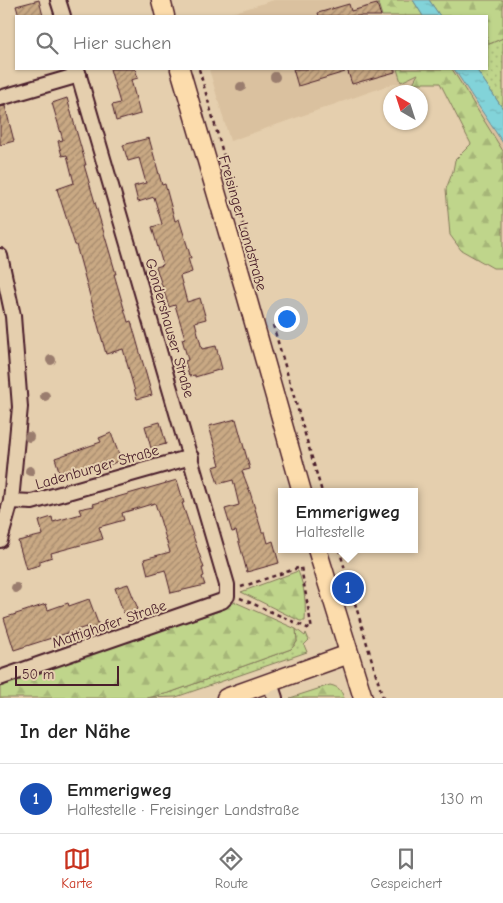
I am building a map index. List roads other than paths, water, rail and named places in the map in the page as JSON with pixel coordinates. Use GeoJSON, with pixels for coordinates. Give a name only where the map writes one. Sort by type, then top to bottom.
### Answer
{"type":"FeatureCollection","features":[{"type":"Feature","properties":{"kind":"main road"},"geometry":{"type":"LineString","coordinates":[[161,0],[165,15]]}},
{"type":"Feature","properties":{"kind":"main road","name":"Freisinger Landstraße"},"geometry":{"type":"LineString","coordinates":[[180,70],[301,488]]}},
{"type":"Feature","properties":{"kind":"main road"},"geometry":{"type":"LineString","coordinates":[[318,553],[362,698]]}},
{"type":"Feature","properties":{"kind":"main road"},"geometry":{"type":"LineString","coordinates":[[226,698],[272,690],[349,654]]}},
{"type":"Feature","properties":{"kind":"street"},"geometry":{"type":"LineString","coordinates":[[58,0],[63,15]]}},
{"type":"Feature","properties":{"kind":"street"},"geometry":{"type":"LineString","coordinates":[[0,98],[78,72]]}},
{"type":"Feature","properties":{"kind":"street","name":"Gondershauser Straße"},"geometry":{"type":"LineString","coordinates":[[78,72],[191,457],[227,585],[227,596]]}},
{"type":"Feature","properties":{"kind":"street"},"geometry":{"type":"LineString","coordinates":[[0,256],[13,316],[20,407],[11,501],[0,540]]}},
{"type":"Feature","properties":{"kind":"street","name":"Ladenburger Straße"},"geometry":{"type":"LineString","coordinates":[[11,501],[32,502],[191,457]]}},
{"type":"Feature","properties":{"kind":"street","name":"Mattighofer Straße"},"geometry":{"type":"LineString","coordinates":[[0,678],[222,601],[227,596]]}},
{"type":"Feature","properties":{"kind":"water"},"geometry":{"type":"Polygon","coordinates":[[[413,0],[429,0],[439,15],[422,15],[413,0]]]}},
{"type":"Feature","properties":{"kind":"water"},"geometry":{"type":"Polygon","coordinates":[[[455,70],[477,70],[503,109],[503,143],[455,70]]]}},
{"type":"Feature","properties":{"kind":"place","name":"Emmerigweg"},"geometry":{"type":"Point","coordinates":[348,588]}}]}
